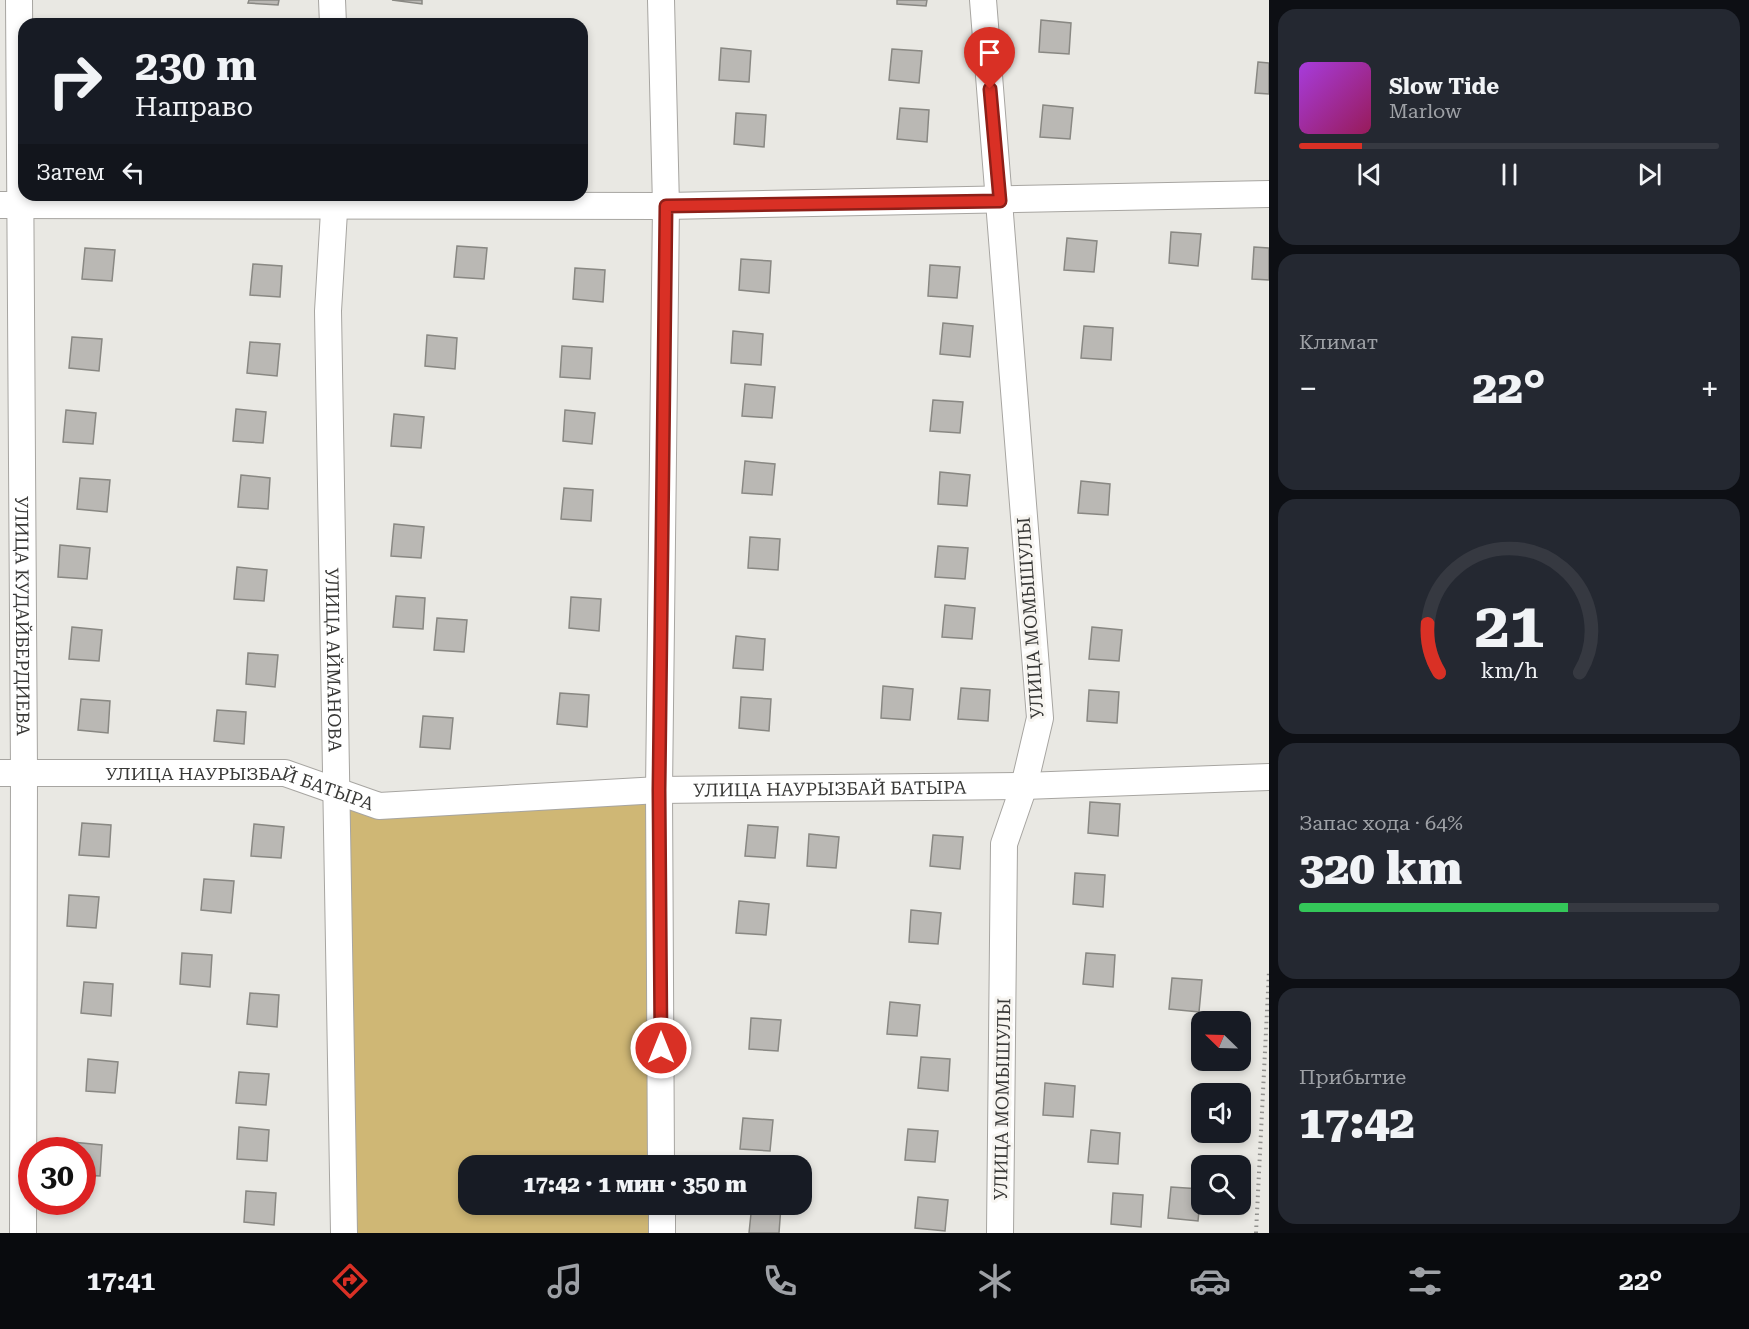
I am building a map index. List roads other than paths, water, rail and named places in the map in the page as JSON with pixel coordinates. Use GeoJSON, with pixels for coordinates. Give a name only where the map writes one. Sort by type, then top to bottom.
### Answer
{"type":"FeatureCollection","features":[{"type":"Feature","properties":{"kind":"street","name":"УЛИЦА КУДАЙБЕРДИЕВА"},"geometry":{"type":"LineString","coordinates":[[18,18],[19,0]]}},
{"type":"Feature","properties":{"kind":"street"},"geometry":{"type":"LineString","coordinates":[[332,0],[333,18]]}},
{"type":"Feature","properties":{"kind":"street"},"geometry":{"type":"LineString","coordinates":[[661,1155],[659,790],[666,206],[662,0]]}},
{"type":"Feature","properties":{"kind":"street","name":"УЛИЦА МОМЫШУЛЫ"},"geometry":{"type":"LineString","coordinates":[[983,0],[1040,718],[1024,786],[1004,844],[1000,1233]]}},
{"type":"Feature","properties":{"kind":"street","name":"УЛИЦА КУДАЙБЕРДИЕВА"},"geometry":{"type":"LineString","coordinates":[[18,20],[9,205],[12,772],[23,1233]]}},
{"type":"Feature","properties":{"kind":"street"},"geometry":{"type":"LineString","coordinates":[[9,205],[335,201],[666,206],[1269,194]]}},
{"type":"Feature","properties":{"kind":"street","name":"УЛИЦА АЙМАНОВА"},"geometry":{"type":"LineString","coordinates":[[335,201],[328,311],[339,791],[344,1233]]}},
{"type":"Feature","properties":{"kind":"street","name":"УЛИЦА НАУРЫЗБАЙ БАТЫРА"},"geometry":{"type":"LineString","coordinates":[[12,772],[285,773],[379,806],[659,790],[1024,786],[1269,777]]}},
{"type":"Feature","properties":{"kind":"street"},"geometry":{"type":"LineString","coordinates":[[662,1215],[662,1233]]}}]}
